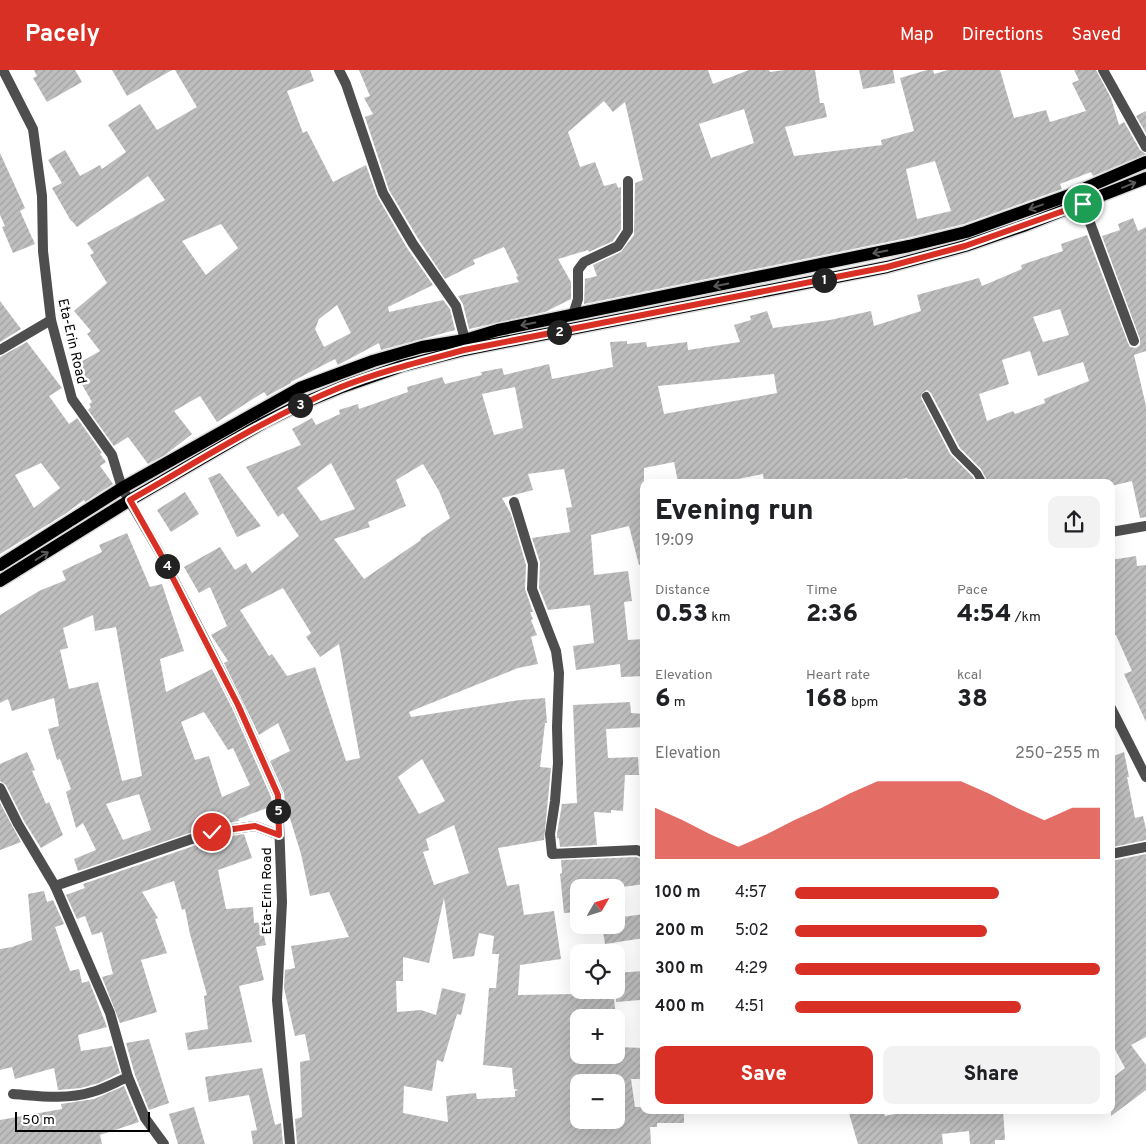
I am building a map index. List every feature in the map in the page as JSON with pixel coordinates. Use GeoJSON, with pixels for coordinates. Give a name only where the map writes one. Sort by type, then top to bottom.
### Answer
{"type":"FeatureCollection","features":[{"type":"Feature","properties":{"kind":"main road"},"geometry":{"type":"LineString","coordinates":[[0,565],[122,488],[300,388],[373,361],[422,347],[465,340],[498,330],[899,248],[966,232],[1067,196],[1146,162]]}},
{"type":"Feature","properties":{"kind":"main road"},"geometry":{"type":"LineString","coordinates":[[0,581],[130,500],[263,423],[301,404],[342,387],[402,366],[464,350],[887,267],[965,246],[1083,204],[1146,178]]}},
{"type":"Feature","properties":{"kind":"street","name":"Eta-Erin Road"},"geometry":{"type":"LineString","coordinates":[[3,70],[33,129],[42,196],[43,251],[51,320],[72,400],[112,455],[122,488],[160,553],[238,705],[278,795],[282,902],[277,1000],[290,1144]]}},
{"type":"Feature","properties":{"kind":"street"},"geometry":{"type":"LineString","coordinates":[[339,70],[346,84],[383,194],[456,306],[465,340]]}},
{"type":"Feature","properties":{"kind":"street"},"geometry":{"type":"LineString","coordinates":[[1103,70],[1146,147]]}},
{"type":"Feature","properties":{"kind":"street"},"geometry":{"type":"LineString","coordinates":[[573,315],[578,299],[578,270],[584,262],[618,246],[628,231],[628,181]]}},
{"type":"Feature","properties":{"kind":"street"},"geometry":{"type":"LineString","coordinates":[[1083,204],[1134,341]]}},
{"type":"Feature","properties":{"kind":"street"},"geometry":{"type":"LineString","coordinates":[[0,350],[51,320]]}},
{"type":"Feature","properties":{"kind":"street"},"geometry":{"type":"LineString","coordinates":[[514,502],[533,564],[532,590],[556,651],[559,673],[558,764],[550,834],[552,854],[640,851]]}},
{"type":"Feature","properties":{"kind":"street"},"geometry":{"type":"LineString","coordinates":[[1115,531],[1146,526]]}},
{"type":"Feature","properties":{"kind":"street"},"geometry":{"type":"LineString","coordinates":[[1115,716],[1146,777]]}},
{"type":"Feature","properties":{"kind":"street"},"geometry":{"type":"LineString","coordinates":[[0,788],[18,824],[56,886],[110,1013],[128,1076],[145,1118],[164,1144]]}},
{"type":"Feature","properties":{"kind":"street"},"geometry":{"type":"LineString","coordinates":[[56,886],[212,832],[255,826],[279,835]]}},
{"type":"Feature","properties":{"kind":"street"},"geometry":{"type":"LineString","coordinates":[[1115,853],[1146,847]]}},
{"type":"Feature","properties":{"kind":"street"},"geometry":{"type":"LineString","coordinates":[[13,1094],[71,1097],[93,1092],[128,1076]]}},
{"type":"Feature","properties":{"kind":"lane"},"geometry":{"type":"LineString","coordinates":[[926,396],[955,451],[977,473],[980,479]]}},
{"type":"Feature","properties":{"kind":"building"},"geometry":{"type":"Polygon","coordinates":[[[34,70],[75,70],[82,82],[47,102],[33,78],[37,76],[34,70]]]}},
{"type":"Feature","properties":{"kind":"building"},"geometry":{"type":"Polygon","coordinates":[[[112,70],[172,70],[127,96],[112,70]]]}},
{"type":"Feature","properties":{"kind":"building"},"geometry":{"type":"Polygon","coordinates":[[[175,70],[310,70],[314,81],[287,91],[303,133],[307,131],[333,182],[366,165],[377,196],[407,248],[433,285],[388,307],[389,312],[443,300],[450,309],[455,330],[381,350],[379,343],[338,365],[335,359],[267,396],[264,392],[217,422],[200,396],[174,411],[192,434],[165,455],[148,464],[128,437],[114,446],[88,410],[91,407],[89,404],[92,402],[72,367],[100,351],[87,334],[91,331],[74,311],[107,283],[90,255],[94,253],[87,243],[165,200],[148,176],[77,227],[71,221],[52,188],[62,183],[48,160],[65,150],[80,176],[100,165],[102,169],[126,152],[108,125],[140,104],[157,130],[197,107],[175,70]],[[221,224],[182,241],[206,275],[238,248],[221,224]],[[337,305],[319,319],[315,329],[324,347],[351,333],[337,305]]]}},
{"type":"Feature","properties":{"kind":"building"},"geometry":{"type":"Polygon","coordinates":[[[359,70],[708,70],[713,84],[749,70],[769,70],[770,72],[815,70],[820,103],[824,103],[827,117],[785,127],[794,156],[882,145],[881,140],[914,131],[900,78],[927,70],[933,70],[934,74],[948,70],[1000,70],[1014,118],[1046,110],[1050,122],[1086,111],[1072,83],[1079,80],[1074,70],[1096,70],[1111,98],[1119,125],[1124,122],[1140,150],[1146,154],[1093,176],[1091,172],[1060,184],[1062,189],[964,224],[907,238],[584,304],[585,279],[597,276],[593,265],[621,252],[634,235],[635,183],[643,180],[625,102],[613,112],[604,101],[568,132],[580,167],[595,162],[604,186],[616,183],[618,188],[621,187],[621,229],[613,241],[589,252],[588,250],[558,259],[571,282],[571,299],[545,312],[469,329],[463,304],[458,296],[519,282],[516,277],[518,276],[504,247],[473,260],[475,264],[445,279],[389,190],[365,117],[373,114],[364,98],[370,96],[359,70]],[[744,109],[699,124],[711,158],[754,143],[744,109]],[[935,161],[906,169],[917,219],[951,211],[935,161]]]}},
{"type":"Feature","properties":{"kind":"building"},"geometry":{"type":"Polygon","coordinates":[[[859,70],[893,70],[895,83],[863,89],[859,70]]]}},
{"type":"Feature","properties":{"kind":"building"},"geometry":{"type":"Polygon","coordinates":[[[1146,111],[1146,133],[1136,116],[1146,111]]]}},
{"type":"Feature","properties":{"kind":"building"},"geometry":{"type":"Polygon","coordinates":[[[0,153],[25,208],[20,211],[35,244],[13,253],[2,227],[5,226],[0,215],[0,153]]]}},
{"type":"Feature","properties":{"kind":"building"},"geometry":{"type":"Polygon","coordinates":[[[1133,218],[1138,231],[1146,227],[1146,351],[1134,355],[1146,406],[1146,517],[1140,518],[1132,481],[1115,485],[1115,479],[986,479],[981,469],[960,448],[931,393],[927,390],[922,393],[921,398],[950,454],[974,479],[764,479],[763,474],[738,479],[677,479],[674,462],[644,468],[644,479],[640,479],[640,565],[629,526],[591,535],[594,575],[628,571],[632,601],[624,602],[628,640],[640,639],[640,676],[621,677],[620,664],[576,670],[573,646],[594,643],[590,605],[548,610],[539,588],[540,562],[532,538],[570,532],[566,508],[572,507],[564,469],[528,474],[533,490],[502,498],[511,514],[526,565],[525,589],[533,612],[530,612],[533,619],[531,620],[537,635],[531,637],[538,664],[518,668],[409,712],[411,717],[520,700],[545,698],[547,723],[545,723],[540,767],[551,768],[544,840],[498,848],[507,886],[519,884],[524,915],[554,911],[561,959],[520,965],[518,995],[570,994],[570,999],[614,999],[615,1009],[570,1009],[570,1064],[625,1064],[625,1047],[640,1048],[640,1079],[631,1079],[635,1107],[640,1107],[640,1114],[684,1114],[684,1123],[657,1123],[657,1127],[650,1127],[651,1144],[297,1144],[295,1119],[302,1117],[300,1062],[310,1060],[305,1034],[295,1036],[284,988],[285,970],[295,968],[291,946],[349,937],[329,892],[310,896],[301,854],[284,793],[270,761],[290,751],[278,723],[259,735],[224,663],[228,661],[211,635],[227,626],[210,587],[199,593],[184,567],[220,547],[235,570],[246,563],[252,573],[299,536],[283,513],[278,517],[246,467],[301,445],[292,429],[312,418],[316,425],[340,414],[339,410],[358,404],[359,409],[408,392],[407,387],[442,377],[445,384],[482,375],[481,372],[502,368],[504,375],[549,364],[552,379],[613,367],[610,342],[627,341],[627,344],[646,342],[647,347],[687,342],[688,350],[740,342],[734,325],[751,320],[750,316],[767,311],[773,328],[830,320],[871,311],[874,326],[921,311],[917,295],[979,278],[982,286],[1022,269],[1021,265],[1063,251],[1061,244],[1087,235],[1128,343],[1130,347],[1136,348],[1140,345],[1140,339],[1102,236],[1120,230],[1118,224],[1133,218]],[[1060,309],[1033,317],[1043,342],[1069,335],[1060,309]],[[1030,351],[1002,360],[1009,384],[979,394],[987,421],[1013,411],[1015,414],[1045,403],[1044,399],[1089,381],[1083,362],[1038,376],[1030,351]],[[774,374],[658,386],[664,414],[777,393],[774,374]],[[515,387],[482,394],[494,435],[523,428],[515,387]],[[331,463],[297,488],[321,521],[355,509],[331,463]],[[423,464],[396,480],[406,506],[368,522],[370,527],[334,539],[364,579],[450,518],[439,491],[423,464]],[[283,588],[240,610],[269,656],[272,654],[287,676],[315,667],[346,761],[360,758],[339,644],[320,657],[306,637],[311,633],[283,588]],[[422,759],[398,777],[419,814],[445,801],[422,759]],[[454,825],[426,839],[429,850],[423,852],[434,885],[469,873],[454,825]],[[444,898],[429,963],[403,957],[403,981],[396,981],[397,1012],[421,1010],[436,1015],[442,988],[466,994],[461,1015],[457,1014],[443,1062],[437,1060],[432,1091],[404,1086],[403,1113],[448,1122],[446,1096],[476,1093],[477,1099],[515,1097],[515,1091],[519,1090],[514,1089],[512,1068],[483,1065],[489,988],[496,988],[499,954],[492,954],[494,936],[479,933],[474,956],[453,959],[444,898]]]}},
{"type":"Feature","properties":{"kind":"building"},"geometry":{"type":"Polygon","coordinates":[[[0,301],[21,329],[0,342],[0,301]]]}},
{"type":"Feature","properties":{"kind":"building"},"geometry":{"type":"Polygon","coordinates":[[[27,342],[62,388],[49,396],[69,424],[77,418],[102,453],[100,454],[106,462],[100,466],[113,484],[85,502],[84,500],[65,514],[0,554],[0,357],[27,342]],[[41,463],[15,475],[34,508],[60,488],[41,463]]]}},
{"type":"Feature","properties":{"kind":"building"},"geometry":{"type":"Polygon","coordinates":[[[220,473],[261,526],[237,537],[208,478],[220,473]]]}},
{"type":"Feature","properties":{"kind":"building"},"geometry":{"type":"Polygon","coordinates":[[[185,492],[199,514],[171,532],[157,510],[185,492]]]}},
{"type":"Feature","properties":{"kind":"building"},"geometry":{"type":"Polygon","coordinates":[[[127,533],[150,587],[162,584],[184,651],[160,659],[166,692],[212,669],[232,708],[271,797],[272,806],[238,819],[239,821],[210,826],[78,871],[74,859],[96,850],[83,823],[76,828],[66,792],[71,789],[60,759],[57,760],[48,729],[59,726],[54,698],[12,711],[8,699],[0,703],[0,615],[39,591],[66,580],[62,571],[102,552],[99,545],[127,533]],[[93,615],[63,628],[68,648],[60,650],[69,689],[98,682],[122,781],[142,776],[116,627],[95,631],[93,615]],[[204,712],[181,722],[195,760],[209,756],[222,797],[250,785],[233,748],[228,750],[204,712]],[[139,794],[106,804],[123,840],[151,830],[139,794]]]}},
{"type":"Feature","properties":{"kind":"building"},"geometry":{"type":"Polygon","coordinates":[[[1136,556],[1137,566],[1146,565],[1146,722],[1124,674],[1132,671],[1115,635],[1115,559],[1136,556]]]}},
{"type":"Feature","properties":{"kind":"building"},"geometry":{"type":"Polygon","coordinates":[[[630,702],[631,713],[640,714],[640,727],[606,729],[608,758],[638,757],[639,775],[625,775],[623,811],[611,810],[611,813],[594,812],[597,845],[560,847],[557,834],[562,804],[577,803],[573,705],[630,702]]]}},
{"type":"Feature","properties":{"kind":"building"},"geometry":{"type":"Polygon","coordinates":[[[27,752],[35,770],[32,771],[46,804],[49,802],[63,835],[41,848],[24,821],[6,785],[0,781],[0,764],[27,752]]]}},
{"type":"Feature","properties":{"kind":"building"},"geometry":{"type":"Polygon","coordinates":[[[1124,752],[1135,818],[1143,816],[1146,840],[1115,847],[1115,755],[1124,752]]]}},
{"type":"Feature","properties":{"kind":"building"},"geometry":{"type":"Polygon","coordinates":[[[0,803],[21,842],[0,850],[0,803]]]}},
{"type":"Feature","properties":{"kind":"building"},"geometry":{"type":"Polygon","coordinates":[[[244,834],[252,858],[218,870],[226,909],[253,907],[254,923],[261,922],[266,945],[256,947],[264,980],[239,986],[252,1042],[188,1050],[185,1033],[208,1029],[204,996],[207,995],[185,909],[182,910],[174,881],[142,892],[158,918],[155,919],[167,953],[141,960],[157,1012],[120,1023],[102,977],[113,974],[102,932],[92,935],[85,916],[77,919],[66,895],[85,888],[83,884],[214,839],[244,834]]]}},
{"type":"Feature","properties":{"kind":"building"},"geometry":{"type":"Polygon","coordinates":[[[1146,854],[1146,1037],[1131,1045],[1146,1065],[1146,1090],[1115,1113],[1115,1076],[1125,1068],[1115,1049],[1115,860],[1146,854]]]}},
{"type":"Feature","properties":{"kind":"building"},"geometry":{"type":"Polygon","coordinates":[[[640,858],[640,885],[625,887],[625,879],[570,879],[570,913],[564,913],[560,874],[562,873],[561,860],[640,858]]]}},
{"type":"Feature","properties":{"kind":"building"},"geometry":{"type":"Polygon","coordinates":[[[44,891],[47,902],[53,900],[64,924],[55,927],[70,971],[79,969],[82,983],[89,981],[107,1027],[78,1035],[81,1051],[112,1046],[120,1073],[99,1083],[81,1088],[58,1090],[54,1068],[15,1079],[12,1067],[0,1070],[0,949],[32,940],[28,894],[44,891]]]}},
{"type":"Feature","properties":{"kind":"building"},"geometry":{"type":"Polygon","coordinates":[[[640,915],[640,939],[605,944],[603,934],[625,934],[625,917],[640,915]]]}},
{"type":"Feature","properties":{"kind":"building"},"geometry":{"type":"Polygon","coordinates":[[[640,971],[640,1000],[616,1002],[616,999],[625,999],[625,972],[640,971]]]}},
{"type":"Feature","properties":{"kind":"building"},"geometry":{"type":"Polygon","coordinates":[[[149,1039],[169,1103],[149,1110],[135,1075],[126,1043],[149,1039]]]}},
{"type":"Feature","properties":{"kind":"building"},"geometry":{"type":"Polygon","coordinates":[[[262,1068],[275,1125],[281,1123],[283,1144],[253,1144],[251,1131],[257,1130],[249,1095],[209,1102],[205,1077],[262,1068]]]}},
{"type":"Feature","properties":{"kind":"building"},"geometry":{"type":"Polygon","coordinates":[[[124,1086],[139,1122],[100,1135],[102,1144],[0,1144],[0,1120],[62,1109],[61,1104],[94,1099],[124,1086]]]}},
{"type":"Feature","properties":{"kind":"building"},"geometry":{"type":"Polygon","coordinates":[[[194,1107],[205,1144],[178,1144],[169,1114],[194,1107]]]}},
{"type":"Feature","properties":{"kind":"building"},"geometry":{"type":"Polygon","coordinates":[[[849,1114],[884,1114],[885,1116],[895,1114],[1003,1114],[1005,1140],[995,1140],[995,1144],[970,1144],[969,1131],[942,1134],[943,1144],[858,1144],[849,1114]]]}},
{"type":"Feature","properties":{"kind":"route"},"geometry":{"type":"LineString","coordinates":[[212,832],[255,826],[279,835],[278,795],[238,705],[160,553],[130,500],[263,423],[301,404],[402,366],[464,350],[887,267],[965,246],[1083,204]]}}]}
